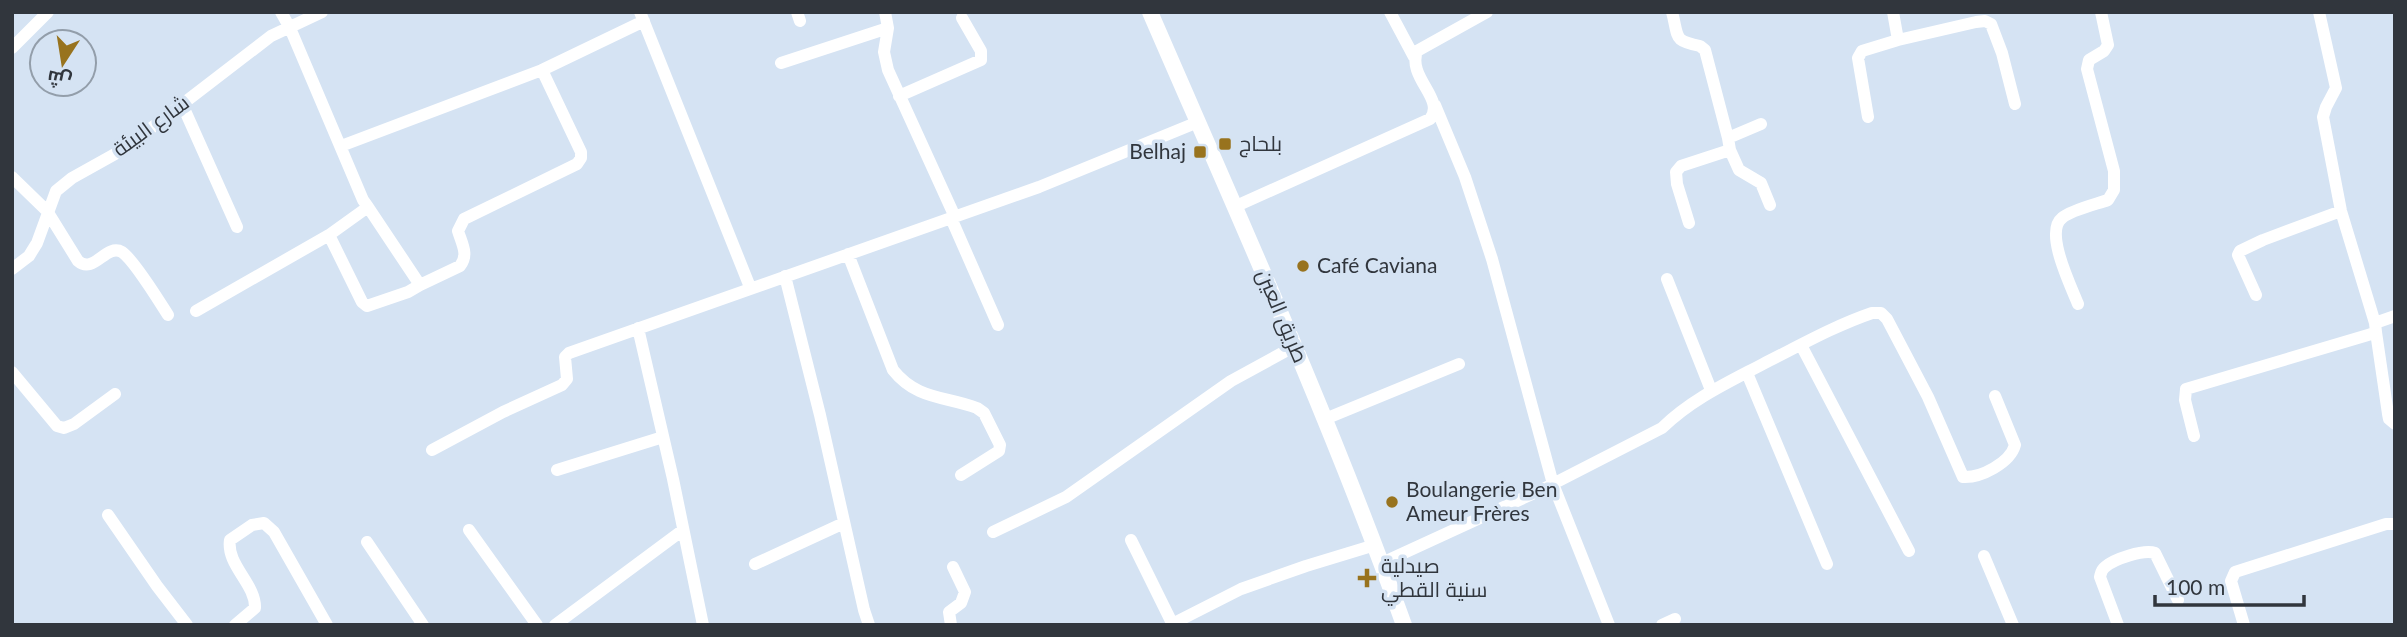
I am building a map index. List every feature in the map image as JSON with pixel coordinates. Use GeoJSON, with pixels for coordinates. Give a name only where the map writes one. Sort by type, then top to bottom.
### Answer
{"type":"FeatureCollection","features":[{"type":"Feature","properties":{"kind":"main road","name":"طريق العين"},"geometry":{"type":"LineString","coordinates":[[1150,12],[1295,346],[1404,625]]}},
{"type":"Feature","properties":{"kind":"street"},"geometry":{"type":"LineString","coordinates":[[15,40],[48,12]]}},
{"type":"Feature","properties":{"kind":"street"},"geometry":{"type":"LineString","coordinates":[[281,12],[290,27],[363,200],[420,285]]}},
{"type":"Feature","properties":{"kind":"street","name":"شارع البيئة"},"geometry":{"type":"LineString","coordinates":[[12,269],[29,256],[37,243],[56,191],[72,178],[124,149],[271,36],[322,12]]}},
{"type":"Feature","properties":{"kind":"street"},"geometry":{"type":"LineString","coordinates":[[885,12],[888,28],[884,52],[888,70],[998,325]]}},
{"type":"Feature","properties":{"kind":"street"},"geometry":{"type":"LineString","coordinates":[[1390,12],[1414,57]]}},
{"type":"Feature","properties":{"kind":"street"},"geometry":{"type":"LineString","coordinates":[[1487,12],[1419,47],[1414,57],[1414,67],[1434,105],[1465,177],[1492,259],[1553,484],[1609,625]]}},
{"type":"Feature","properties":{"kind":"street"},"geometry":{"type":"LineString","coordinates":[[1672,12],[1681,40],[1685,44],[1700,46],[1705,50],[1729,144],[1739,170],[1760,183],[1770,205]]}},
{"type":"Feature","properties":{"kind":"street"},"geometry":{"type":"LineString","coordinates":[[1893,12],[1898,40]]}},
{"type":"Feature","properties":{"kind":"street"},"geometry":{"type":"LineString","coordinates":[[2077,304],[2056,243],[2055,229],[2062,218],[2108,200],[2114,190],[2114,172],[2087,69],[2089,60],[2104,51],[2108,45],[2101,12]]}},
{"type":"Feature","properties":{"kind":"street"},"geometry":{"type":"LineString","coordinates":[[2319,12],[2336,88],[2323,117],[2342,211],[2376,328],[2389,419],[2395,424]]}},
{"type":"Feature","properties":{"kind":"street"},"geometry":{"type":"LineString","coordinates":[[341,146],[541,70],[642,17],[750,288]]}},
{"type":"Feature","properties":{"kind":"street"},"geometry":{"type":"LineString","coordinates":[[900,96],[981,60],[981,51],[961,18]]}},
{"type":"Feature","properties":{"kind":"street"},"geometry":{"type":"LineString","coordinates":[[1868,117],[1857,58],[1862,51],[1898,40],[1985,21],[1991,24],[2002,53],[2015,104]]}},
{"type":"Feature","properties":{"kind":"street"},"geometry":{"type":"LineString","coordinates":[[781,63],[888,28]]}},
{"type":"Feature","properties":{"kind":"street"},"geometry":{"type":"LineString","coordinates":[[329,235],[362,302],[367,306],[408,292],[460,266],[465,255],[458,231],[464,219],[577,164],[581,158],[581,152],[541,70]]}},
{"type":"Feature","properties":{"kind":"street"},"geometry":{"type":"LineString","coordinates":[[181,104],[237,227]]}},
{"type":"Feature","properties":{"kind":"street"},"geometry":{"type":"LineString","coordinates":[[1234,206],[1430,119],[1434,113],[1434,105]]}},
{"type":"Feature","properties":{"kind":"street"},"geometry":{"type":"LineString","coordinates":[[432,450],[503,412],[562,385],[567,379],[565,357],[569,353],[1040,187],[1198,122]]}},
{"type":"Feature","properties":{"kind":"street"},"geometry":{"type":"LineString","coordinates":[[1689,223],[1676,184],[1676,172],[1681,166],[1729,144],[1761,124]]}},
{"type":"Feature","properties":{"kind":"street"},"geometry":{"type":"LineString","coordinates":[[12,177],[47,211],[83,266],[116,251],[122,252],[168,315]]}},
{"type":"Feature","properties":{"kind":"street"},"geometry":{"type":"LineString","coordinates":[[196,311],[329,235],[368,207]]}},
{"type":"Feature","properties":{"kind":"street"},"geometry":{"type":"LineString","coordinates":[[2256,295],[2238,255],[2240,251],[2342,211]]}},
{"type":"Feature","properties":{"kind":"street"},"geometry":{"type":"LineString","coordinates":[[848,254],[893,370],[913,389],[977,408],[990,425],[1000,449],[961,475]]}},
{"type":"Feature","properties":{"kind":"street"},"geometry":{"type":"LineString","coordinates":[[785,276],[869,625]]}},
{"type":"Feature","properties":{"kind":"street"},"geometry":{"type":"LineString","coordinates":[[1667,279],[1711,390]]}},
{"type":"Feature","properties":{"kind":"street"},"geometry":{"type":"LineString","coordinates":[[1382,563],[1553,484],[1662,428],[1675,414],[1711,390],[1867,315],[1884,315],[1928,397],[1960,474],[1965,478],[2009,460],[2013,453],[2015,445],[1995,396]]}},
{"type":"Feature","properties":{"kind":"street"},"geometry":{"type":"LineString","coordinates":[[2194,436],[2185,400],[2186,388],[2376,328],[2395,316]]}},
{"type":"Feature","properties":{"kind":"street"},"geometry":{"type":"LineString","coordinates":[[638,328],[703,625]]}},
{"type":"Feature","properties":{"kind":"street"},"geometry":{"type":"LineString","coordinates":[[1801,345],[1909,551]]}},
{"type":"Feature","properties":{"kind":"street"},"geometry":{"type":"LineString","coordinates":[[993,532],[1066,497],[1231,381],[1295,346]]}},
{"type":"Feature","properties":{"kind":"street"},"geometry":{"type":"LineString","coordinates":[[1325,419],[1460,364]]}},
{"type":"Feature","properties":{"kind":"street"},"geometry":{"type":"LineString","coordinates":[[12,372],[57,426],[64,428],[74,424],[115,394]]}},
{"type":"Feature","properties":{"kind":"street"},"geometry":{"type":"LineString","coordinates":[[1747,373],[1827,564]]}},
{"type":"Feature","properties":{"kind":"street"},"geometry":{"type":"LineString","coordinates":[[557,470],[663,437]]}},
{"type":"Feature","properties":{"kind":"street"},"geometry":{"type":"LineString","coordinates":[[108,516],[187,625]]}},
{"type":"Feature","properties":{"kind":"street"},"geometry":{"type":"LineString","coordinates":[[236,625],[255,608],[255,600],[232,556],[230,540],[252,525],[264,523],[274,532],[327,625]]}},
{"type":"Feature","properties":{"kind":"street"},"geometry":{"type":"LineString","coordinates":[[755,564],[844,523]]}},
{"type":"Feature","properties":{"kind":"street"},"geometry":{"type":"LineString","coordinates":[[2244,625],[2231,581],[2235,572],[2386,524],[2395,524]]}},
{"type":"Feature","properties":{"kind":"street"},"geometry":{"type":"LineString","coordinates":[[469,530],[537,625]]}},
{"type":"Feature","properties":{"kind":"street"},"geometry":{"type":"LineString","coordinates":[[555,625],[683,530]]}},
{"type":"Feature","properties":{"kind":"street"},"geometry":{"type":"LineString","coordinates":[[1131,540],[1175,625],[1241,589],[1375,545]]}},
{"type":"Feature","properties":{"kind":"street"},"geometry":{"type":"LineString","coordinates":[[367,542],[423,625]]}},
{"type":"Feature","properties":{"kind":"street"},"geometry":{"type":"LineString","coordinates":[[2118,625],[2100,577],[2105,566],[2139,552],[2155,553],[2178,600]]}},
{"type":"Feature","properties":{"kind":"street"},"geometry":{"type":"LineString","coordinates":[[1984,556],[2014,625]]}},
{"type":"Feature","properties":{"kind":"street"},"geometry":{"type":"LineString","coordinates":[[951,625],[949,612],[961,603],[965,592],[953,567]]}},
{"type":"Feature","properties":{"kind":"street"},"geometry":{"type":"LineString","coordinates":[[1662,625],[1675,620]]}},
{"type":"Feature","properties":{"kind":"place","name":"بلحاج"},"geometry":{"type":"Point","coordinates":[1225,144]}},
{"type":"Feature","properties":{"kind":"place","name":"Belhaj"},"geometry":{"type":"Point","coordinates":[1200,152]}},
{"type":"Feature","properties":{"kind":"place","name":"Café Caviana"},"geometry":{"type":"Point","coordinates":[1303,266]}},
{"type":"Feature","properties":{"kind":"place","name":"Boulangerie Ben Ameur Frères"},"geometry":{"type":"Point","coordinates":[1392,502]}},
{"type":"Feature","properties":{"kind":"place","name":"صيدلية سنية القطي"},"geometry":{"type":"Point","coordinates":[1367,578]}}]}
